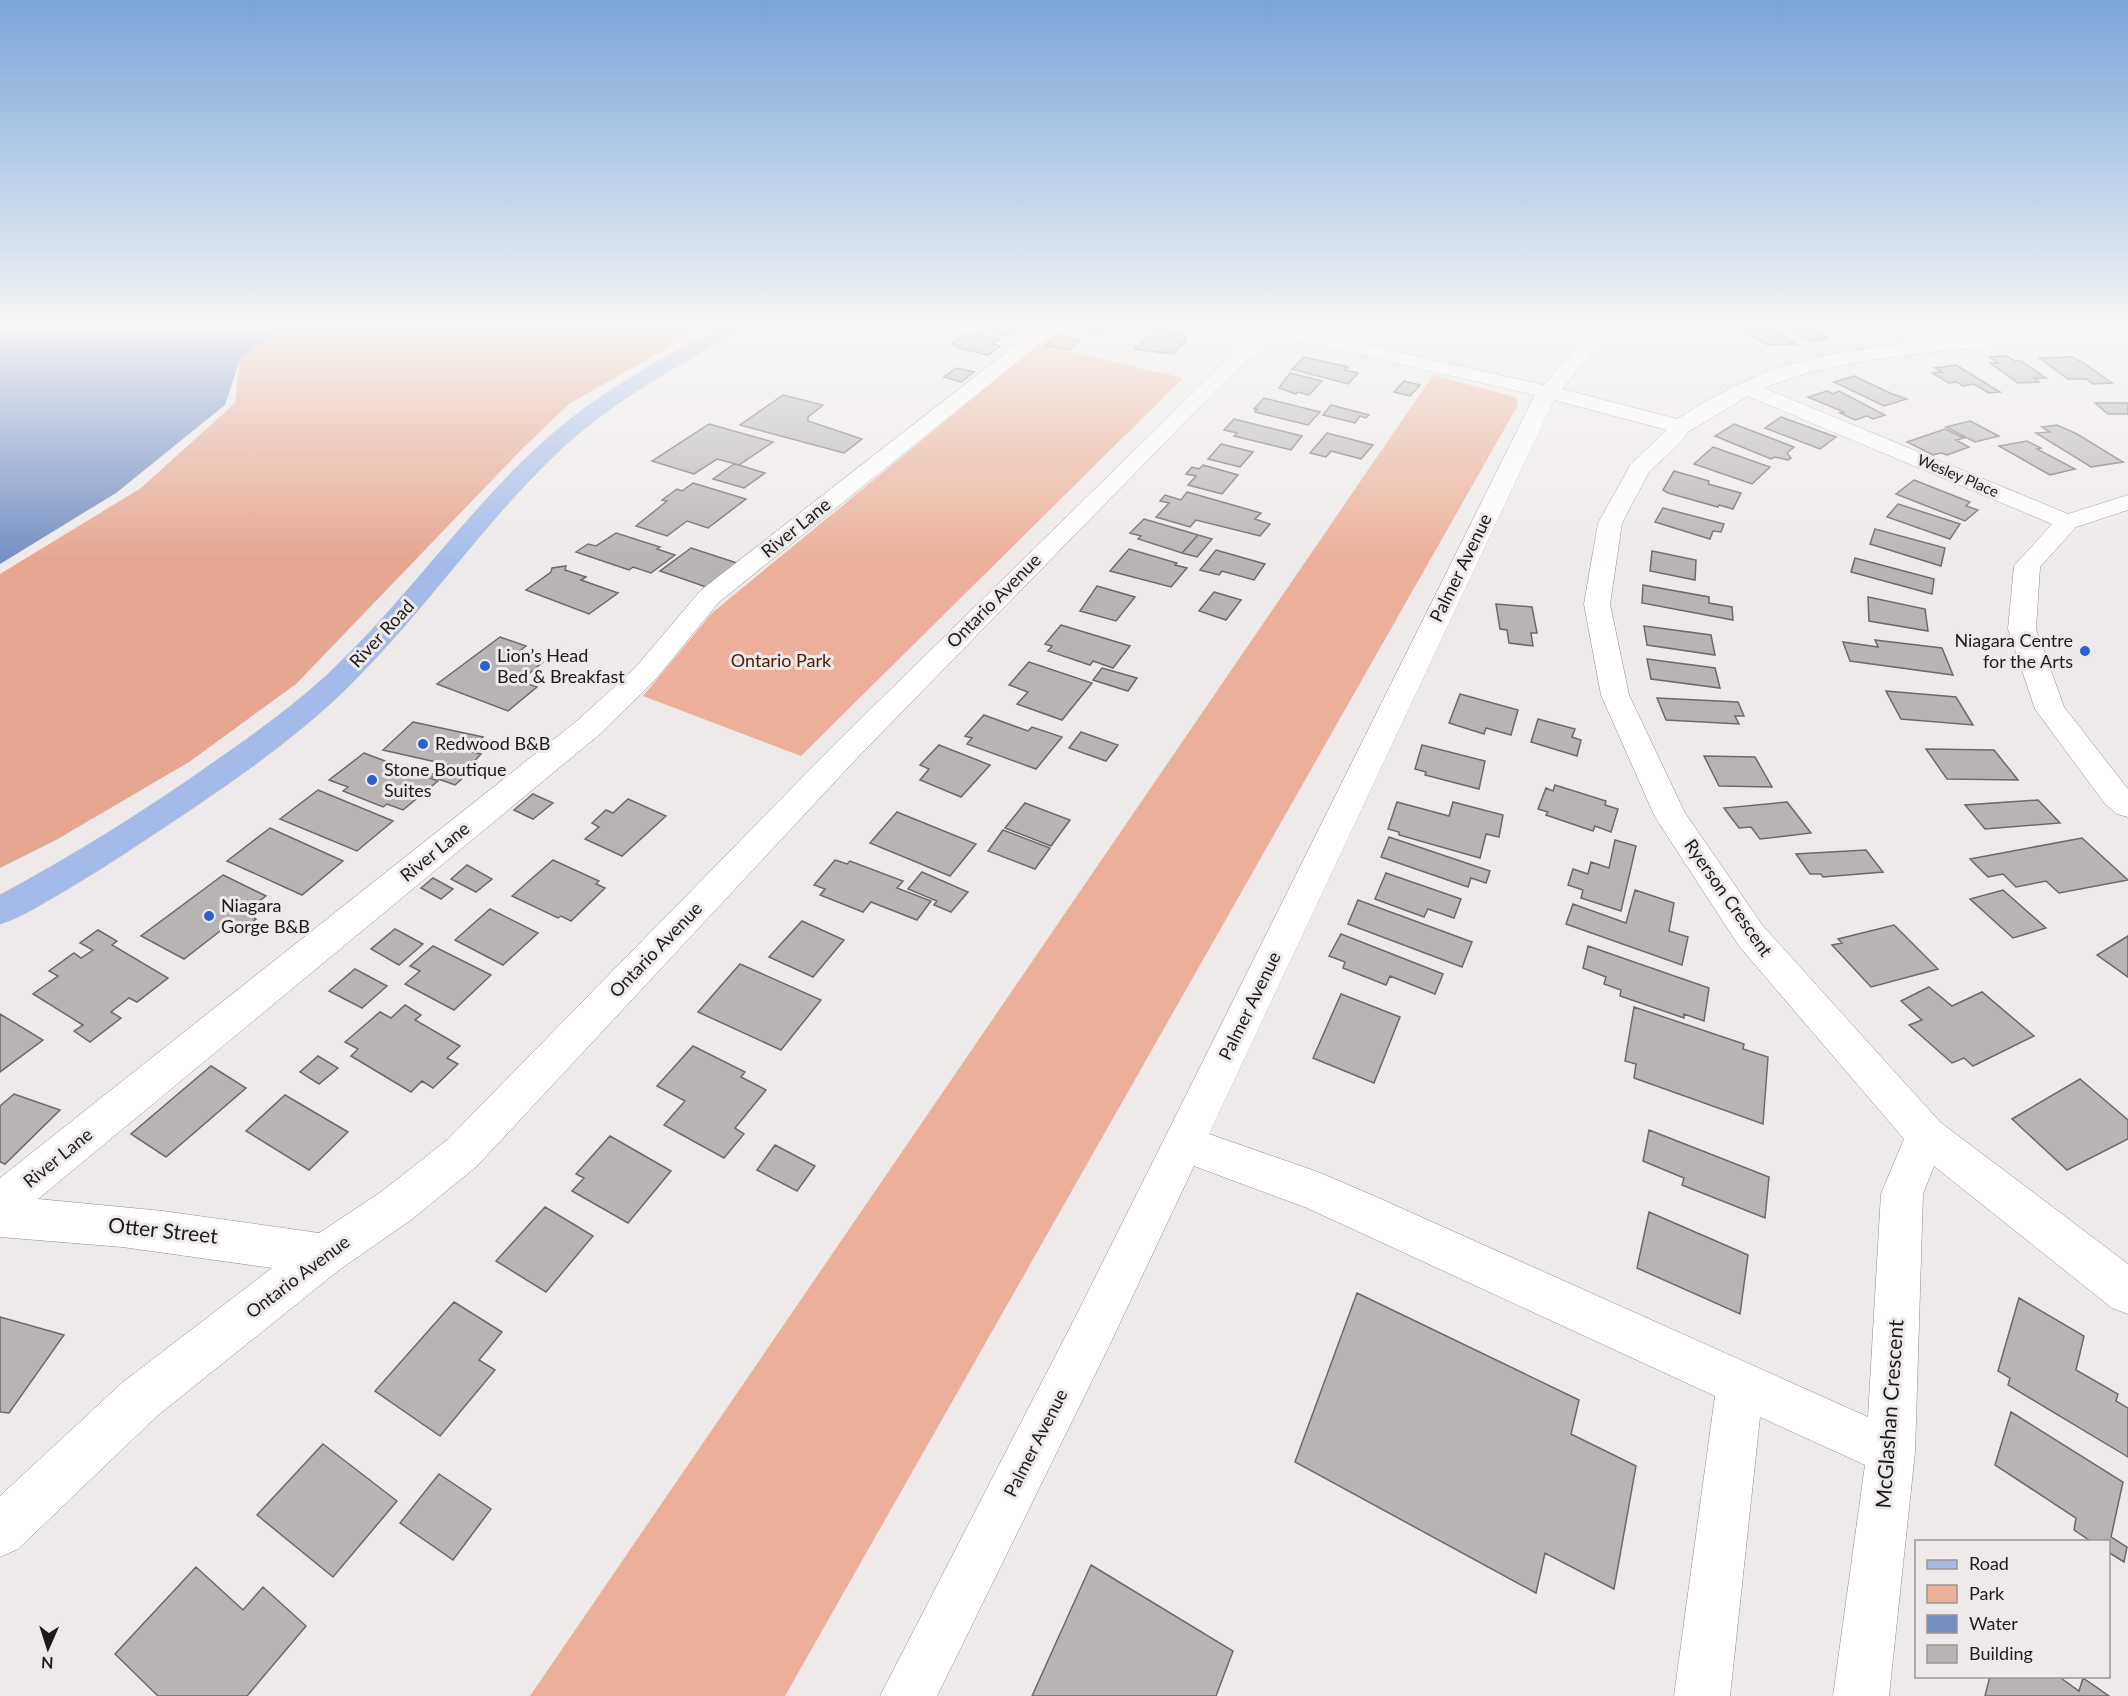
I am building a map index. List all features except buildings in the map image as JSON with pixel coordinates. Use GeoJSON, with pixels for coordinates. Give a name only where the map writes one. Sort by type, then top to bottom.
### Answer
{"type":"FeatureCollection","features":[{"type":"Feature","properties":{"kind":"main road","name":"River Road"},"geometry":{"type":"LineString","coordinates":[[0,911],[45,887],[183,800],[309,707],[376,642],[531,467],[605,405]]}},
{"type":"Feature","properties":{"kind":"street","name":"River Lane"},"geometry":{"type":"LineString","coordinates":[[0,1204],[590,726],[645,674],[710,596],[952,405]]}},
{"type":"Feature","properties":{"kind":"street","name":"Ontario Avenue"},"geometry":{"type":"LineString","coordinates":[[0,1531],[140,1399],[324,1255],[396,1206],[462,1153],[847,750],[1190,405]]}},
{"type":"Feature","properties":{"kind":"street","name":"Palmer Avenue"},"geometry":{"type":"LineString","coordinates":[[908,1696],[1094,1328],[1542,405]]}},
{"type":"Feature","properties":{"kind":"street"},"geometry":{"type":"LineString","coordinates":[[1598,405],[1680,427]]}},
{"type":"Feature","properties":{"kind":"street","name":"Ryerson Crescent"},"geometry":{"type":"LineString","coordinates":[[1720,405],[1680,427],[1673,437],[1640,469],[1610,523],[1597,604],[1614,695],[1671,817],[1750,936],[1926,1135],[2128,1292]]}},
{"type":"Feature","properties":{"kind":"street","name":"Wesley Place"},"geometry":{"type":"LineString","coordinates":[[1788,405],[2067,522]]}},
{"type":"Feature","properties":{"kind":"street"},"geometry":{"type":"LineString","coordinates":[[2128,502],[2067,522],[2027,566],[2022,629],[2050,709],[2116,796],[2128,806]]}},
{"type":"Feature","properties":{"kind":"street","name":"McGlashan Crescent"},"geometry":{"type":"LineString","coordinates":[[1861,1696],[1891,1452],[1902,1194],[1926,1135]]}},
{"type":"Feature","properties":{"kind":"street"},"geometry":{"type":"LineString","coordinates":[[1183,1144],[1318,1192],[1891,1452]]}},
{"type":"Feature","properties":{"kind":"street","name":"Otter Street"},"geometry":{"type":"LineString","coordinates":[[0,1217],[73,1221],[230,1239],[324,1255]]}},
{"type":"Feature","properties":{"kind":"street"},"geometry":{"type":"LineString","coordinates":[[1702,1696],[1740,1384]]}},
{"type":"Feature","properties":{"kind":"green space","name":"Ontario Park"},"geometry":{"type":"Polygon","coordinates":[[[965,405],[1156,405],[801,756],[643,696],[712,613],[965,405]]]}},
{"type":"Feature","properties":{"kind":"green space"},"geometry":{"type":"Polygon","coordinates":[[[1412,405],[1518,405],[785,1696],[530,1696],[1412,405]]]}},
{"type":"Feature","properties":{"kind":"shaded area"},"geometry":{"type":"Polygon","coordinates":[[[233,405],[568,405],[522,449],[296,684],[189,762],[56,840],[0,868],[0,574],[141,488],[233,405]]]}},
{"type":"Feature","properties":{"kind":"water"},"geometry":{"type":"Polygon","coordinates":[[[0,405],[225,405],[116,493],[0,564],[0,405]]]}},
{"type":"Feature","properties":{"kind":"place","name":"Niagara Centre for the Arts"},"geometry":{"type":"Point","coordinates":[2085,651]}},
{"type":"Feature","properties":{"kind":"place","name":"Lion’s Head Bed & Breakfast"},"geometry":{"type":"Point","coordinates":[485,666]}},
{"type":"Feature","properties":{"kind":"place","name":"Redwood B&B"},"geometry":{"type":"Point","coordinates":[423,744]}},
{"type":"Feature","properties":{"kind":"place","name":"Stone Boutique Suites"},"geometry":{"type":"Point","coordinates":[372,780]}},
{"type":"Feature","properties":{"kind":"place","name":"Niagara Gorge B&B"},"geometry":{"type":"Point","coordinates":[209,916]}}]}
